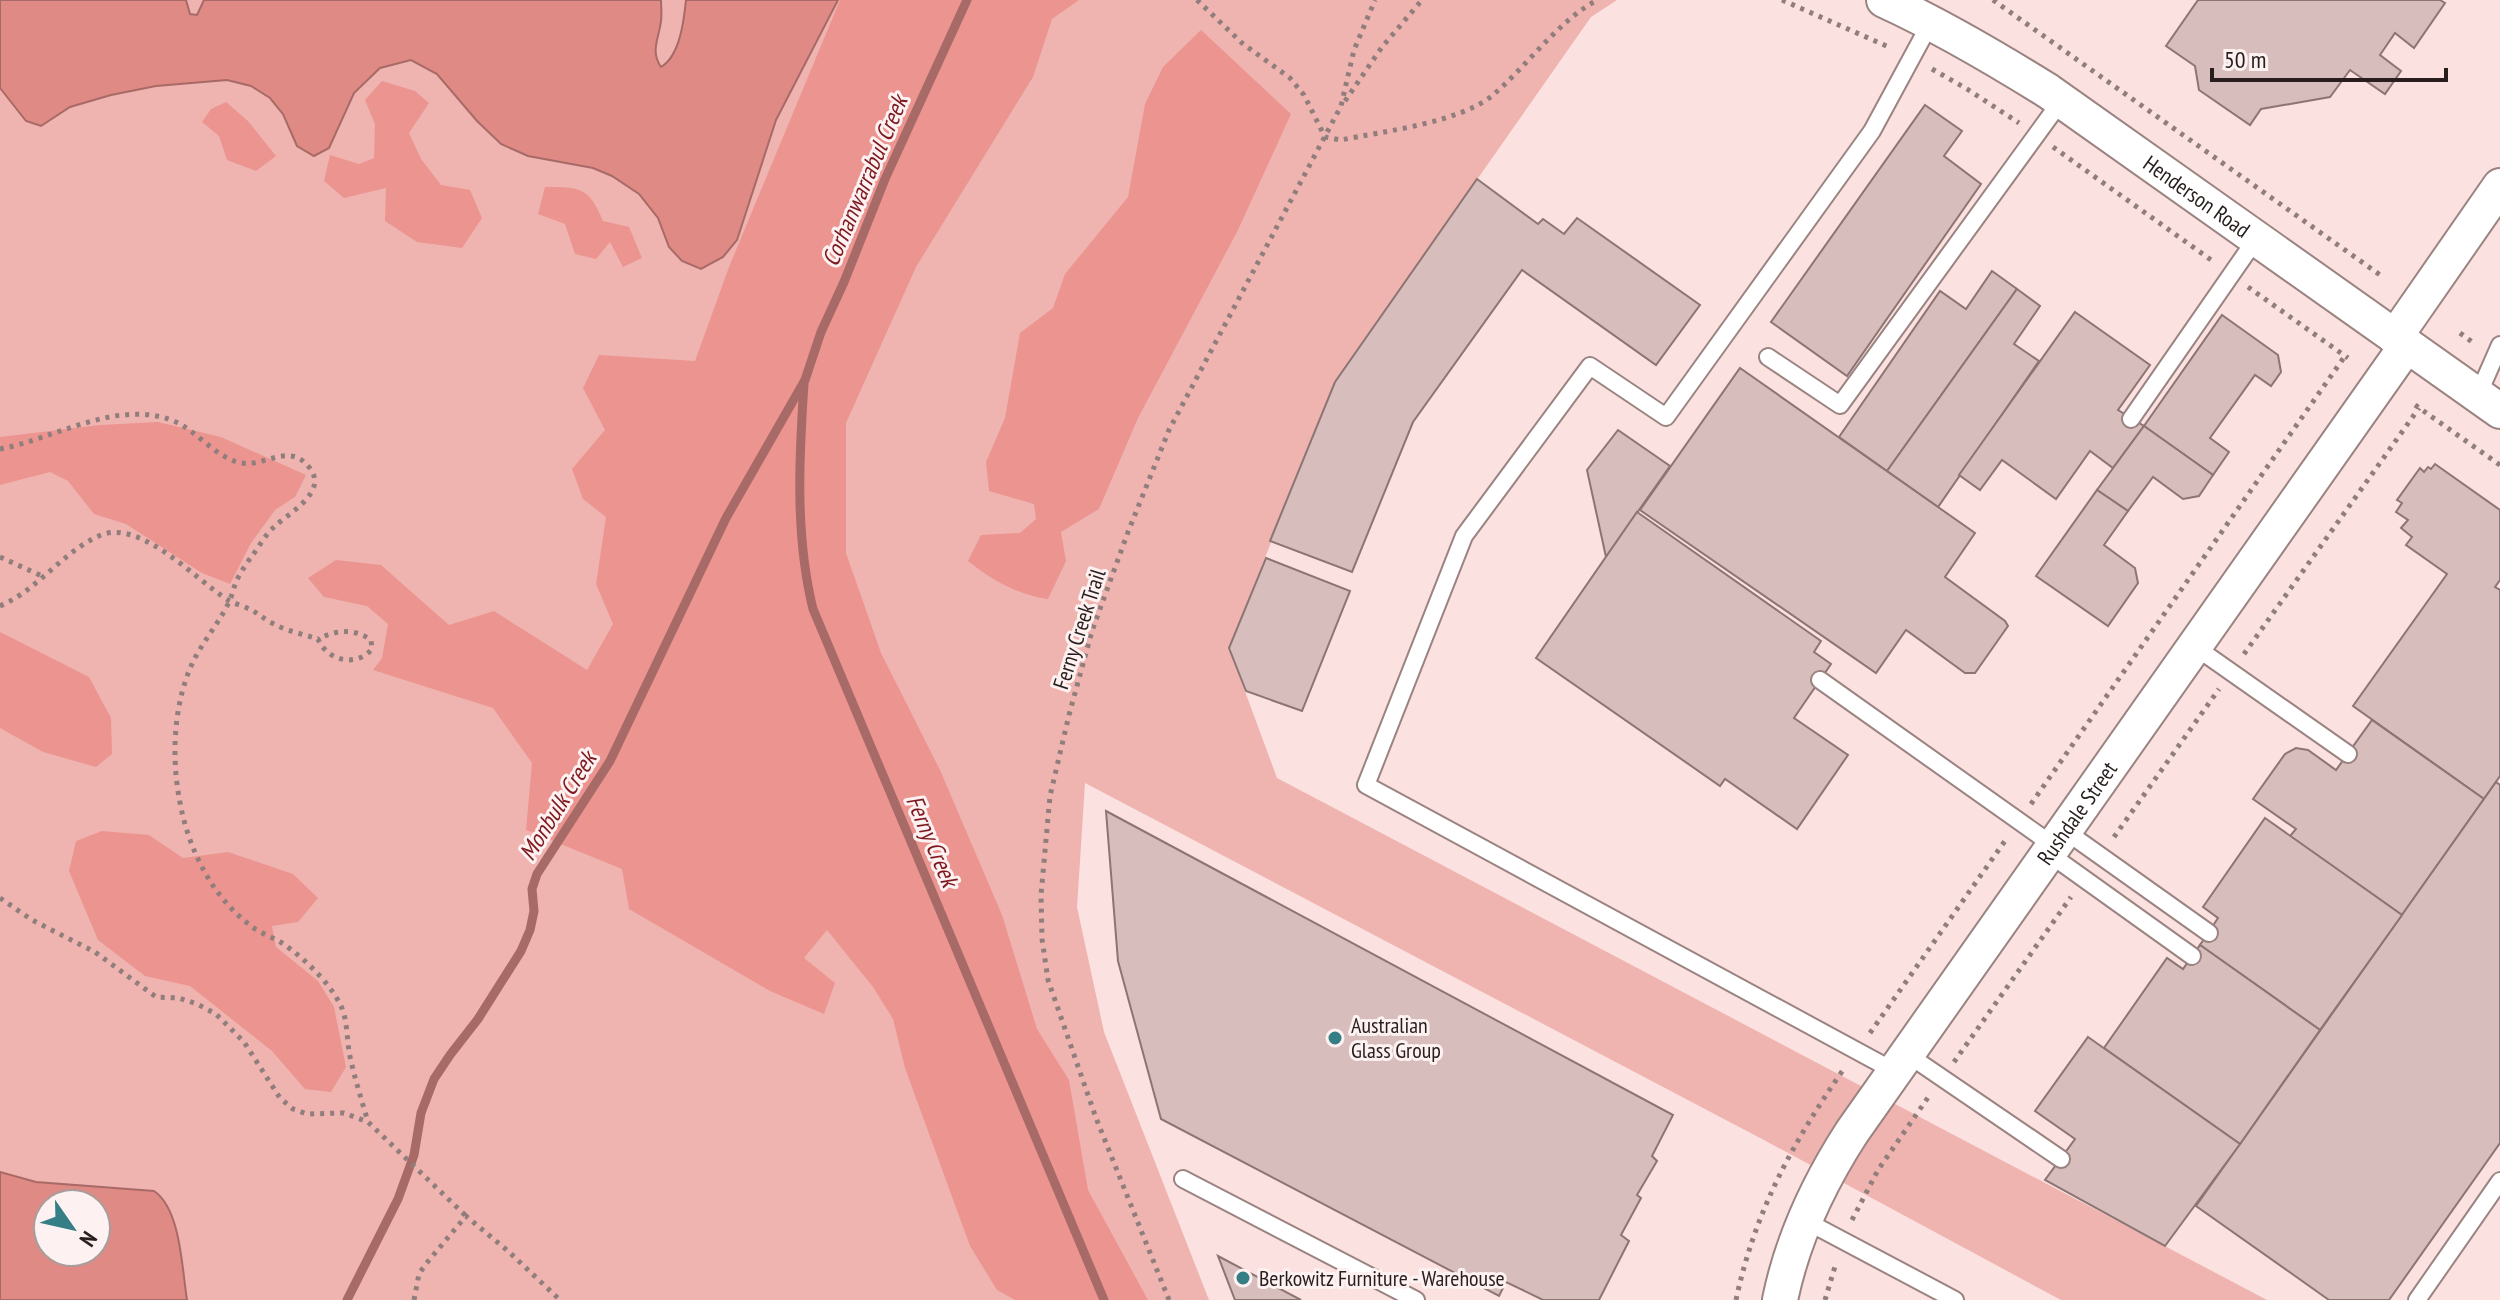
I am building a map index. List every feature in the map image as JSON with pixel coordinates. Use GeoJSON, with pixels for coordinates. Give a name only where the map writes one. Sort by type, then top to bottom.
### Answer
{"type":"FeatureCollection","features":[{"type":"Feature","properties":{"kind":"street","name":"Henderson Road"},"geometry":{"type":"LineString","coordinates":[[1884,0],[1984,52],[2061,101],[2489,403]]}},
{"type":"Feature","properties":{"kind":"street","name":"Rushdale Street"},"geometry":{"type":"LineString","coordinates":[[1780,1300],[1797,1240],[1838,1153],[2194,646],[2401,341],[2500,186]]}},
{"type":"Feature","properties":{"kind":"lane"},"geometry":{"type":"LineString","coordinates":[[1931,22],[1872,131],[1666,417],[1590,366],[1464,536],[1366,785],[1901,1063],[2061,1159]]}},
{"type":"Feature","properties":{"kind":"lane"},"geometry":{"type":"LineString","coordinates":[[1768,357],[1840,405],[2061,101]]}},
{"type":"Feature","properties":{"kind":"lane"},"geometry":{"type":"LineString","coordinates":[[2131,419],[2256,239]]}},
{"type":"Feature","properties":{"kind":"lane"},"geometry":{"type":"LineString","coordinates":[[2489,403],[2500,345]]}},
{"type":"Feature","properties":{"kind":"lane"},"geometry":{"type":"LineString","coordinates":[[2194,646],[2348,754]]}},
{"type":"Feature","properties":{"kind":"lane"},"geometry":{"type":"LineString","coordinates":[[1820,680],[2055,843],[2209,933]]}},
{"type":"Feature","properties":{"kind":"lane"},"geometry":{"type":"LineString","coordinates":[[2055,843],[2192,956]]}},
{"type":"Feature","properties":{"kind":"lane"},"geometry":{"type":"LineString","coordinates":[[1183,1179],[1416,1300]]}},
{"type":"Feature","properties":{"kind":"lane"},"geometry":{"type":"LineString","coordinates":[[2417,1300],[2500,1181]]}},
{"type":"Feature","properties":{"kind":"lane"},"geometry":{"type":"LineString","coordinates":[[1806,1221],[1955,1300]]}},
{"type":"Feature","properties":{"kind":"path"},"geometry":{"type":"LineString","coordinates":[[1197,0],[1242,43],[1290,78],[1304,95],[1325,137],[1341,140],[1444,119],[1469,110],[1491,96],[1554,34],[1597,0]]}},
{"type":"Feature","properties":{"kind":"path","name":"Ferny Creek Trail"},"geometry":{"type":"LineString","coordinates":[[1169,1300],[1096,1118],[1048,980],[1042,939],[1041,895],[1050,796],[1092,631],[1169,430],[1341,106],[1354,50],[1375,0]]}},
{"type":"Feature","properties":{"kind":"path"},"geometry":{"type":"LineString","coordinates":[[1341,106],[1382,47],[1422,0]]}},
{"type":"Feature","properties":{"kind":"path"},"geometry":{"type":"LineString","coordinates":[[1782,0],[1911,58],[1967,89],[2036,134],[2348,358]]}},
{"type":"Feature","properties":{"kind":"path"},"geometry":{"type":"LineString","coordinates":[[1993,0],[2383,277]]}},
{"type":"Feature","properties":{"kind":"path"},"geometry":{"type":"LineString","coordinates":[[2415,405],[2500,465]]}},
{"type":"Feature","properties":{"kind":"path"},"geometry":{"type":"LineString","coordinates":[[0,449],[124,415],[155,415],[177,423],[231,461],[252,464],[279,455],[299,459],[314,474],[311,493],[302,505],[273,527],[249,561],[236,582],[230,601],[195,658],[182,697],[174,761],[184,828],[202,870],[228,905],[251,927],[282,943],[314,970],[341,1005],[357,1088],[368,1122]]}},
{"type":"Feature","properties":{"kind":"path"},"geometry":{"type":"LineString","coordinates":[[0,606],[14,600],[79,547],[104,534],[122,531],[158,549],[230,601],[253,610],[271,623],[318,639],[328,634],[352,631],[371,640],[372,649],[366,657],[345,660],[331,655],[321,647],[318,639]]}},
{"type":"Feature","properties":{"kind":"path"},"geometry":{"type":"LineString","coordinates":[[0,557],[42,576]]}},
{"type":"Feature","properties":{"kind":"path"},"geometry":{"type":"LineString","coordinates":[[0,898],[45,927],[95,952],[156,997],[179,998],[216,1014],[244,1042],[280,1098],[293,1109],[307,1114],[344,1113],[368,1122],[560,1300]]}},
{"type":"Feature","properties":{"kind":"path"},"geometry":{"type":"LineString","coordinates":[[414,1300],[419,1274],[466,1216]]}},
{"type":"Feature","properties":{"kind":"shaded area"},"geometry":{"type":"Polygon","coordinates":[[[0,0],[1617,0],[1591,17],[1335,382],[1229,648],[1277,778],[2267,1300],[2061,1300],[1085,783],[1077,907],[1104,1032],[1209,1300],[0,1300],[0,0]]]}},
{"type":"Feature","properties":{"kind":"shaded area"},"geometry":{"type":"Polygon","coordinates":[[[0,0],[186,0],[190,14],[197,15],[204,0],[661,0],[656,50],[661,67],[677,46],[686,0],[838,0],[776,120],[737,240],[723,257],[701,269],[682,261],[669,247],[658,218],[639,194],[593,168],[528,156],[501,144],[437,74],[411,60],[380,68],[354,93],[329,148],[314,156],[297,146],[283,114],[270,98],[251,86],[227,80],[156,86],[111,95],[70,107],[41,126],[26,121],[0,88],[0,0]]]}},
{"type":"Feature","properties":{"kind":"shaded area"},"geometry":{"type":"Polygon","coordinates":[[[840,0],[1079,0],[1052,19],[1033,77],[916,267],[846,423],[846,553],[881,653],[940,770],[1002,915],[1037,1029],[1069,1080],[1088,1190],[1148,1300],[1015,1300],[997,1290],[970,1246],[905,1068],[893,1019],[873,987],[827,930],[804,958],[835,983],[824,1014],[770,991],[629,909],[622,869],[526,830],[532,763],[493,708],[373,670],[382,658],[388,624],[367,606],[324,597],[308,578],[336,560],[381,565],[449,625],[494,611],[587,670],[613,624],[596,584],[606,517],[583,499],[572,469],[605,430],[583,388],[599,355],[695,361],[729,267],[840,0]]]}},
{"type":"Feature","properties":{"kind":"shaded area"},"geometry":{"type":"Polygon","coordinates":[[[1201,30],[1291,114],[1238,230],[1138,418],[1099,509],[1061,532],[1066,561],[1048,599],[1027,594],[996,580],[968,561],[981,535],[1020,533],[1036,519],[1034,504],[989,491],[986,462],[1005,418],[1020,333],[1053,308],[1065,274],[1128,197],[1145,104],[1163,67],[1201,30]]]}},
{"type":"Feature","properties":{"kind":"shaded area"},"geometry":{"type":"Polygon","coordinates":[[[382,81],[415,91],[429,103],[409,133],[421,159],[441,185],[470,190],[482,218],[462,248],[417,242],[385,221],[386,188],[344,198],[324,181],[330,155],[359,164],[374,158],[375,124],[365,100],[382,81]]]}},
{"type":"Feature","properties":{"kind":"shaded area"},"geometry":{"type":"Polygon","coordinates":[[[226,102],[248,121],[276,156],[256,171],[227,160],[219,136],[202,122],[211,109],[226,102]]]}},
{"type":"Feature","properties":{"kind":"shaded area"},"geometry":{"type":"Polygon","coordinates":[[[545,187],[575,189],[588,195],[603,221],[629,227],[642,258],[623,267],[610,242],[596,259],[575,254],[565,224],[538,214],[545,187]]]}},
{"type":"Feature","properties":{"kind":"shaded area"},"geometry":{"type":"Polygon","coordinates":[[[158,422],[221,437],[306,475],[295,497],[275,510],[251,543],[230,584],[202,573],[126,524],[94,514],[68,481],[50,472],[0,485],[0,437],[100,425],[158,422]]]}},
{"type":"Feature","properties":{"kind":"shaded area"},"geometry":{"type":"Polygon","coordinates":[[[0,632],[89,677],[111,718],[112,754],[96,767],[43,752],[0,728],[0,632]]]}},
{"type":"Feature","properties":{"kind":"shaded area"},"geometry":{"type":"Polygon","coordinates":[[[102,831],[149,835],[183,858],[228,852],[293,874],[318,898],[298,922],[272,926],[276,947],[318,981],[334,1007],[346,1067],[331,1092],[305,1089],[272,1051],[190,986],[145,976],[98,940],[69,871],[76,841],[102,831]]]}},
{"type":"Feature","properties":{"kind":"shaded area"},"geometry":{"type":"Polygon","coordinates":[[[0,1172],[36,1182],[154,1191],[170,1211],[175,1225],[187,1300],[0,1300],[0,1172]]]}},
{"type":"Feature","properties":{"kind":"building"},"geometry":{"type":"Polygon","coordinates":[[[2198,0],[2440,0],[2445,3],[2414,48],[2395,33],[2380,55],[2401,71],[2385,94],[2350,70],[2330,97],[2261,109],[2250,125],[2199,90],[2195,66],[2166,46],[2198,0]]]}},
{"type":"Feature","properties":{"kind":"building"},"geometry":{"type":"Polygon","coordinates":[[[1925,105],[1962,131],[1944,156],[1981,184],[1847,376],[1771,322],[1925,105]]]}},
{"type":"Feature","properties":{"kind":"building"},"geometry":{"type":"Polygon","coordinates":[[[1477,179],[1538,224],[1543,219],[1564,234],[1577,218],[1700,305],[1656,365],[1522,270],[1413,422],[1352,572],[1270,541],[1335,382],[1477,179]]]}},
{"type":"Feature","properties":{"kind":"building"},"geometry":{"type":"Polygon","coordinates":[[[1992,271],[2017,289],[1887,471],[1839,437],[1940,291],[1966,309],[1992,271]]]}},
{"type":"Feature","properties":{"kind":"building"},"geometry":{"type":"Polygon","coordinates":[[[2017,289],[2040,306],[2014,344],[2039,361],[1938,507],[1887,471],[2017,289]]]}},
{"type":"Feature","properties":{"kind":"building"},"geometry":{"type":"Polygon","coordinates":[[[2075,312],[2150,365],[2118,410],[2144,426],[2113,468],[2090,451],[2056,499],[2002,460],[1980,490],[1959,475],[2075,312]]]}},
{"type":"Feature","properties":{"kind":"building"},"geometry":{"type":"Polygon","coordinates":[[[2222,315],[2278,355],[2281,372],[2271,386],[2255,375],[2210,438],[2229,452],[2213,475],[2144,426],[2222,315]]]}},
{"type":"Feature","properties":{"kind":"building"},"geometry":{"type":"Polygon","coordinates":[[[1740,368],[1975,533],[1945,577],[2008,626],[1975,673],[1965,673],[1906,630],[1876,673],[1640,510],[1740,368]]]}},
{"type":"Feature","properties":{"kind":"building"},"geometry":{"type":"Polygon","coordinates":[[[2144,426],[2213,475],[2199,496],[2183,499],[2153,477],[2128,511],[2097,490],[2144,426]]]}},
{"type":"Feature","properties":{"kind":"building"},"geometry":{"type":"Polygon","coordinates":[[[1618,430],[1670,466],[1606,557],[1587,470],[1618,430]]]}},
{"type":"Feature","properties":{"kind":"building"},"geometry":{"type":"Polygon","coordinates":[[[2435,464],[2500,510],[2500,580],[2495,587],[2500,590],[2500,776],[2484,799],[2353,706],[2447,574],[2406,545],[2412,537],[2401,528],[2408,520],[2396,512],[2402,503],[2397,500],[2420,468],[2424,472],[2435,464]]]}},
{"type":"Feature","properties":{"kind":"building"},"geometry":{"type":"Polygon","coordinates":[[[2097,490],[2128,511],[2104,545],[2135,568],[2138,583],[2108,626],[2036,576],[2097,490]]]}},
{"type":"Feature","properties":{"kind":"building"},"geometry":{"type":"Polygon","coordinates":[[[1637,512],[1821,641],[1814,652],[1831,664],[1794,718],[1848,755],[1797,829],[1725,779],[1720,786],[1536,658],[1637,512]]]}},
{"type":"Feature","properties":{"kind":"building"},"geometry":{"type":"Polygon","coordinates":[[[1266,558],[1350,591],[1302,711],[1246,691],[1229,648],[1266,558]]]}},
{"type":"Feature","properties":{"kind":"building"},"geometry":{"type":"Polygon","coordinates":[[[2372,720],[2484,799],[2402,915],[2290,836],[2296,829],[2253,799],[2285,754],[2296,748],[2308,750],[2336,770],[2372,720]]]}},
{"type":"Feature","properties":{"kind":"building"},"geometry":{"type":"Polygon","coordinates":[[[2496,782],[2500,785],[2500,1143],[2389,1300],[2329,1300],[2196,1206],[2496,782]]]}},
{"type":"Feature","properties":{"kind":"building","name":"Australian Glass Group"},"geometry":{"type":"Polygon","coordinates":[[[1106,811],[1673,1115],[1652,1156],[1657,1161],[1637,1195],[1641,1198],[1621,1235],[1629,1241],[1599,1300],[1543,1300],[1506,1282],[1499,1296],[1161,1119],[1118,961],[1106,811]]]}},
{"type":"Feature","properties":{"kind":"building"},"geometry":{"type":"Polygon","coordinates":[[[2265,818],[2402,915],[2320,1030],[2200,945],[2218,918],[2203,907],[2265,818]]]}},
{"type":"Feature","properties":{"kind":"building"},"geometry":{"type":"Polygon","coordinates":[[[2200,945],[2320,1030],[2240,1144],[2104,1048],[2167,958],[2183,969],[2200,945]]]}},
{"type":"Feature","properties":{"kind":"building"},"geometry":{"type":"Polygon","coordinates":[[[2088,1037],[2240,1144],[2165,1246],[2045,1180],[2075,1139],[2035,1111],[2088,1037]]]}},
{"type":"Feature","properties":{"kind":"building","name":"Berkowitz Furniture - Warehouse"},"geometry":{"type":"Polygon","coordinates":[[[1218,1256],[1301,1300],[1235,1300],[1218,1256]]]}},
{"type":"Feature","properties":{"kind":"waterway","name":"Monbulk Creek"},"geometry":{"type":"LineString","coordinates":[[347,1300],[398,1199],[414,1155],[421,1113],[434,1079],[478,1019],[521,951],[534,911],[532,889],[537,874],[610,761],[726,518],[805,380],[821,332],[885,179],[967,0]]}},
{"type":"Feature","properties":{"kind":"waterway","name":"Ferny Creek"},"geometry":{"type":"LineString","coordinates":[[804,384],[801,525],[813,609],[1104,1300]]}},
{"type":"Feature","properties":{"kind":"place","name":"Australian Glass Group"},"geometry":{"type":"Point","coordinates":[1335,1038]}},
{"type":"Feature","properties":{"kind":"place","name":"Berkowitz Furniture - Warehouse"},"geometry":{"type":"Point","coordinates":[1243,1278]}},
{"type":"Feature","properties":{"kind":"water label","name":"Corhanwarrabul Creek"},"geometry":{"type":"Point","coordinates":[865,181]}}]}
